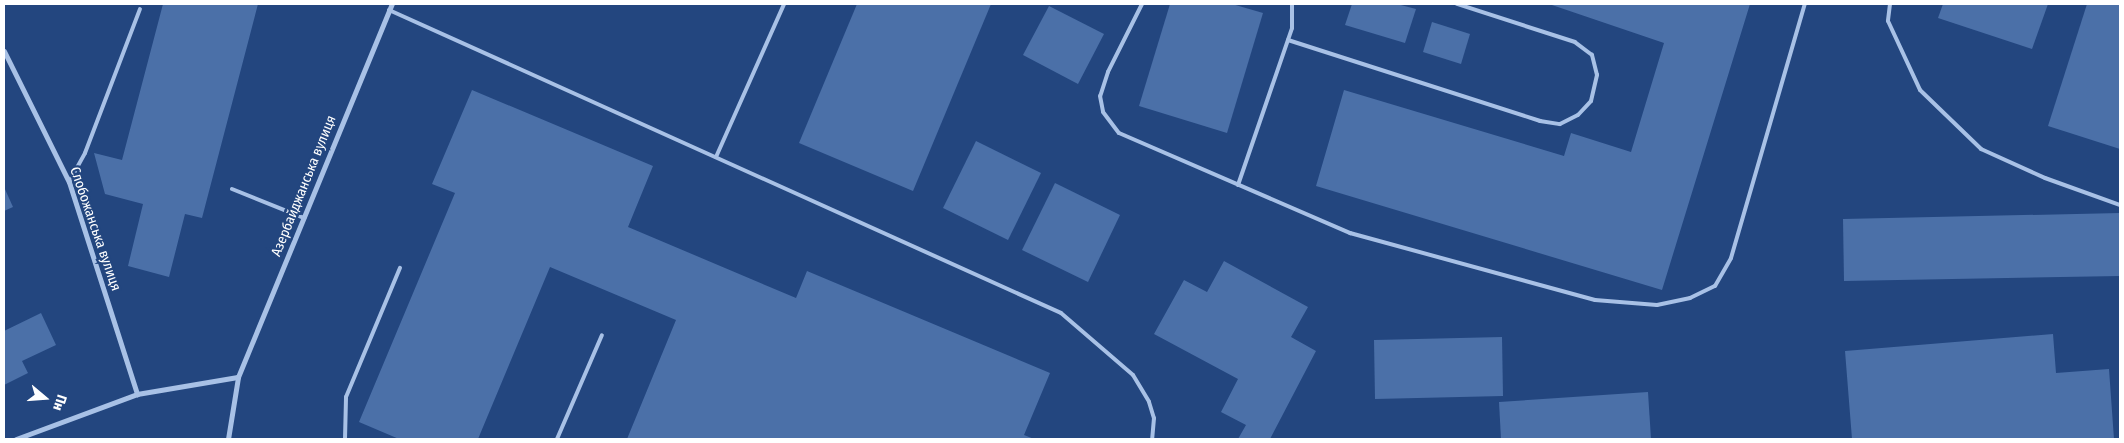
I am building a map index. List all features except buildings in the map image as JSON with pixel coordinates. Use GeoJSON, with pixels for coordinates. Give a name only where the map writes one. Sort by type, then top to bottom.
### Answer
{"type":"FeatureCollection","features":[{"type":"Feature","properties":{"kind":"street","name":"Азербайджанська вулиця"},"geometry":{"type":"LineString","coordinates":[[238,377],[392,4]]}},
{"type":"Feature","properties":{"kind":"street","name":"Слобожанська вулиця"},"geometry":{"type":"LineString","coordinates":[[4,51],[69,182],[137,394]]}},
{"type":"Feature","properties":{"kind":"street"},"geometry":{"type":"LineString","coordinates":[[16,439],[137,394],[238,377],[228,439]]}},
{"type":"Feature","properties":{"kind":"lane"},"geometry":{"type":"LineString","coordinates":[[716,157],[784,4]]}},
{"type":"Feature","properties":{"kind":"lane"},"geometry":{"type":"LineString","coordinates":[[1142,4],[1108,72],[1100,96],[1103,112],[1118,133],[1350,234],[1595,300],[1657,305],[1690,298],[1715,286],[1731,258],[1805,4]]}},
{"type":"Feature","properties":{"kind":"lane"},"geometry":{"type":"LineString","coordinates":[[1238,185],[1292,28],[1292,4]]}},
{"type":"Feature","properties":{"kind":"lane"},"geometry":{"type":"LineString","coordinates":[[1288,40],[1540,121],[1560,124],[1578,115],[1591,101],[1597,75],[1592,55],[1575,42],[1457,4]]}},
{"type":"Feature","properties":{"kind":"lane"},"geometry":{"type":"LineString","coordinates":[[1890,4],[1888,21],[1920,90],[1981,149],[2045,178],[2120,205]]}},
{"type":"Feature","properties":{"kind":"lane"},"geometry":{"type":"LineString","coordinates":[[69,182],[86,153],[140,8]]}},
{"type":"Feature","properties":{"kind":"lane"},"geometry":{"type":"LineString","coordinates":[[389,10],[1061,313],[1133,375],[1149,402],[1154,418],[1152,439]]}},
{"type":"Feature","properties":{"kind":"lane"},"geometry":{"type":"LineString","coordinates":[[232,189],[304,218]]}},
{"type":"Feature","properties":{"kind":"lane"},"geometry":{"type":"LineString","coordinates":[[345,439],[346,397],[400,268]]}},
{"type":"Feature","properties":{"kind":"lane"},"geometry":{"type":"LineString","coordinates":[[557,439],[602,335]]}}]}
